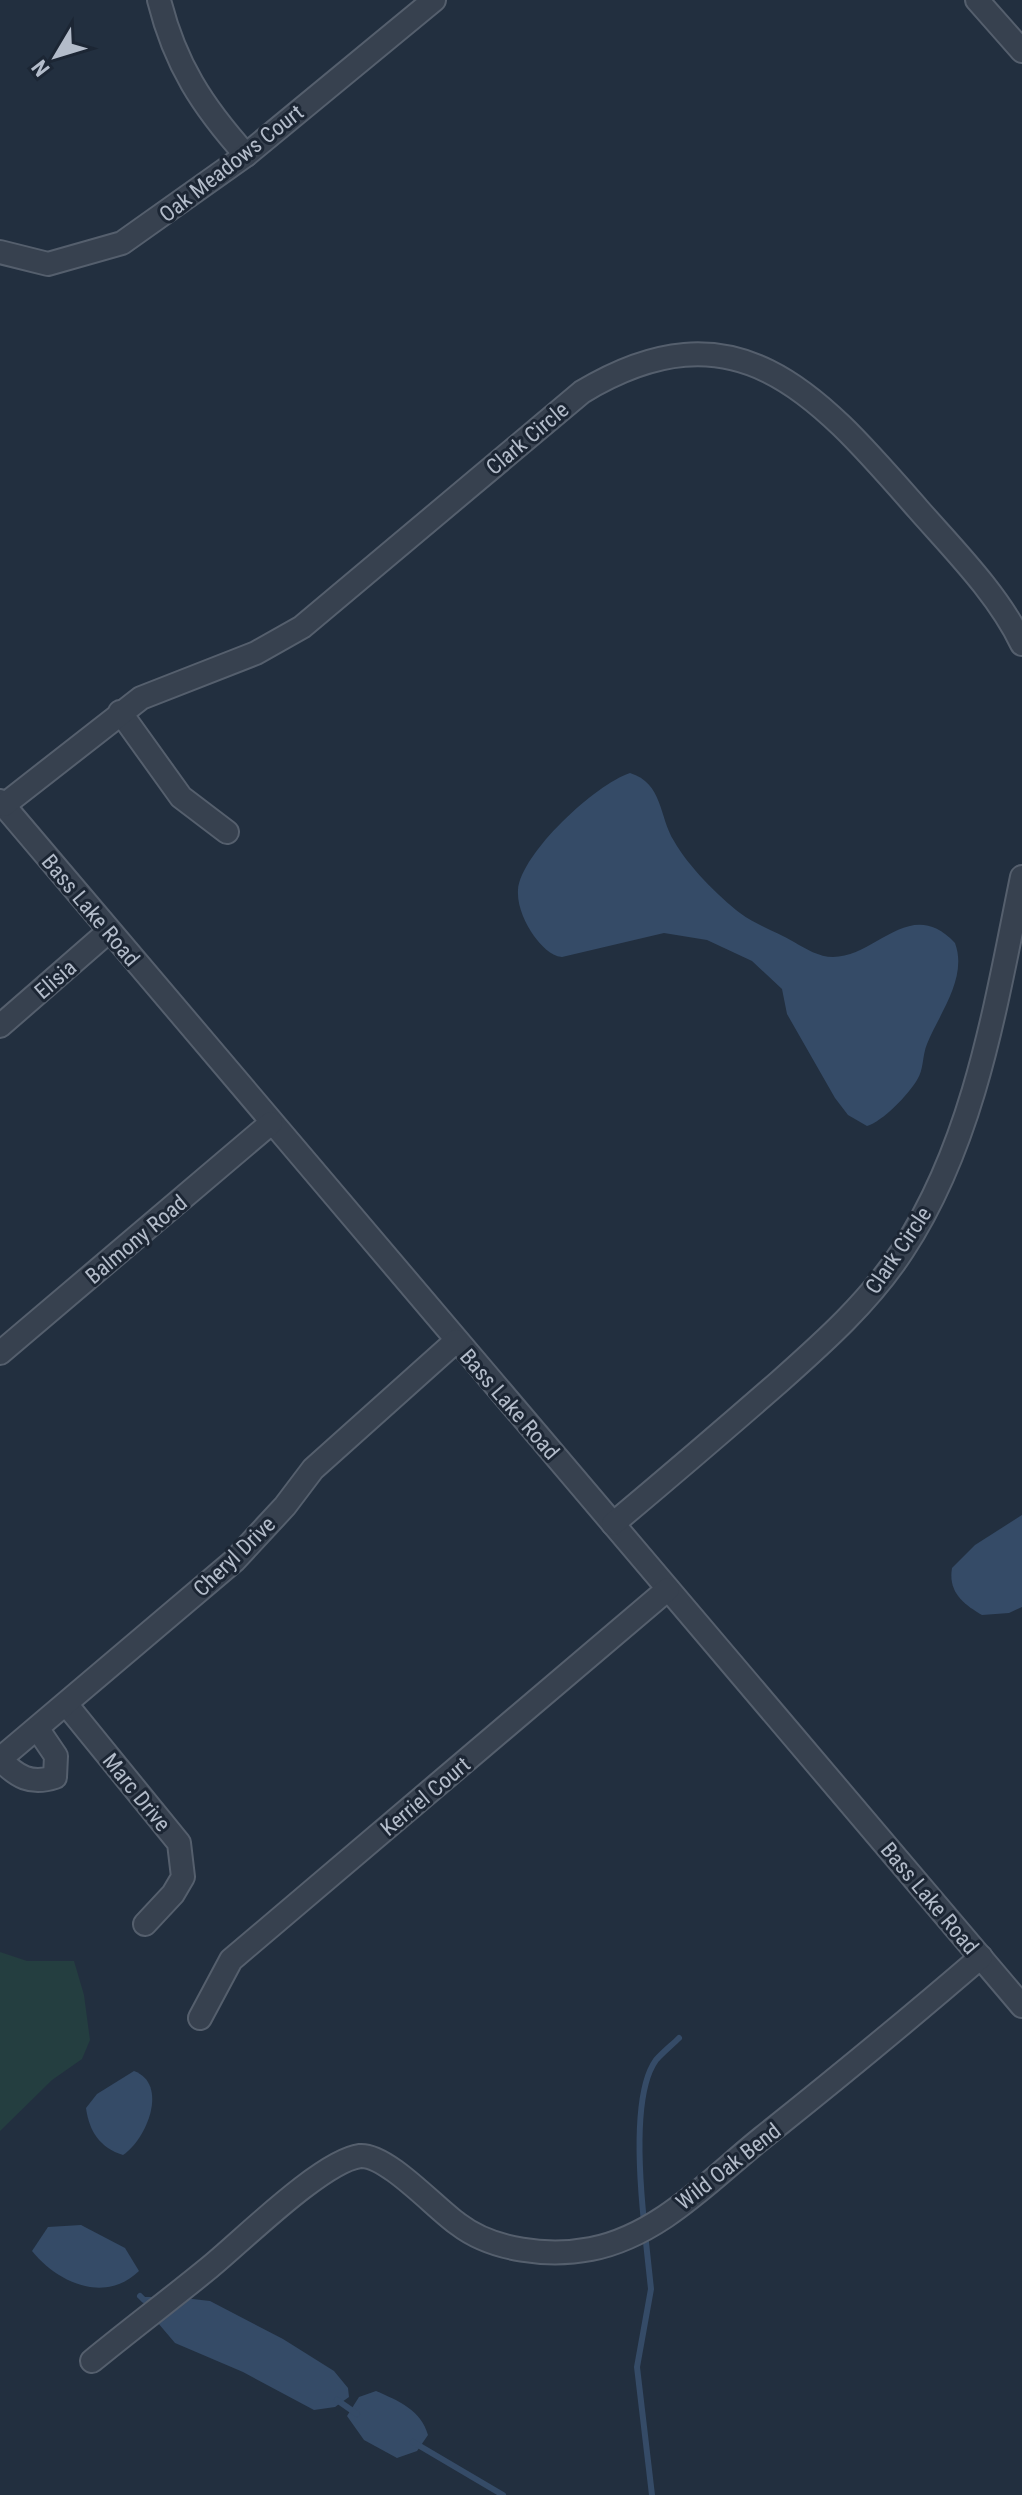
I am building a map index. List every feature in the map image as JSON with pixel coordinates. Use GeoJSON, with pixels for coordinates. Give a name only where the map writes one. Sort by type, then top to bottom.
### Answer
{"type":"FeatureCollection","features":[{"type":"Feature","properties":{"kind":"street"},"geometry":{"type":"LineString","coordinates":[[159,0],[172,48],[188,81],[246,155]]}},
{"type":"Feature","properties":{"kind":"street","name":"Oak Meadows Court"},"geometry":{"type":"LineString","coordinates":[[0,252],[48,264],[90,255],[122,243],[246,155],[434,0]]}},
{"type":"Feature","properties":{"kind":"street"},"geometry":{"type":"LineString","coordinates":[[977,0],[1022,51]]}},
{"type":"Feature","properties":{"kind":"street","name":"Clark Circle"},"geometry":{"type":"LineString","coordinates":[[2,803],[141,698],[256,653],[302,627],[582,392],[621,369],[666,355],[723,355],[773,373],[811,396],[970,569],[1022,644]]}},
{"type":"Feature","properties":{"kind":"street"},"geometry":{"type":"LineString","coordinates":[[120,712],[181,797],[227,832]]}},
{"type":"Feature","properties":{"kind":"street","name":"Bass Lake Road"},"geometry":{"type":"LineString","coordinates":[[2,803],[1022,2006]]}},
{"type":"Feature","properties":{"kind":"street","name":"Clark Circle"},"geometry":{"type":"LineString","coordinates":[[613,1524],[822,1343],[868,1297],[903,1251],[928,1208],[960,1132],[984,1050],[1022,877]]}},
{"type":"Feature","properties":{"kind":"street","name":"Elisia"},"geometry":{"type":"LineString","coordinates":[[0,1026],[109,931]]}},
{"type":"Feature","properties":{"kind":"street","name":"Balmony Road"},"geometry":{"type":"LineString","coordinates":[[0,1353],[271,1123]]}},
{"type":"Feature","properties":{"kind":"street","name":"Cheryl Drive"},"geometry":{"type":"LineString","coordinates":[[0,1759],[235,1560],[285,1506],[313,1469],[456,1341]]}},
{"type":"Feature","properties":{"kind":"street","name":"Kerriel Court"},"geometry":{"type":"LineString","coordinates":[[200,2018],[231,1960],[668,1589]]}},
{"type":"Feature","properties":{"kind":"street","name":"Marc Drive"},"geometry":{"type":"LineString","coordinates":[[66,1704],[179,1843],[183,1877],[173,1894],[145,1924]]}},
{"type":"Feature","properties":{"kind":"street"},"geometry":{"type":"LineString","coordinates":[[0,1759],[14,1774],[38,1783],[55,1777],[56,1756],[37,1728]]}},
{"type":"Feature","properties":{"kind":"street","name":"Wild Oak Bend"},"geometry":{"type":"LineString","coordinates":[[92,2361],[301,2190],[342,2163],[362,2156],[383,2163],[459,2225],[506,2246],[535,2252],[592,2249],[637,2231],[694,2197],[981,1957]]}},
{"type":"Feature","properties":{"kind":"green space"},"geometry":{"type":"Polygon","coordinates":[[[0,1952],[27,1961],[74,1961],[84,1995],[90,2040],[82,2059],[52,2080],[0,2131],[0,1952]]]}},
{"type":"Feature","properties":{"kind":"water"},"geometry":{"type":"Polygon","coordinates":[[[630,773],[649,784],[669,832],[695,870],[731,906],[760,925],[828,957],[849,954],[908,926],[923,925],[939,930],[955,943],[958,969],[955,982],[927,1044],[919,1076],[902,1100],[880,1119],[867,1126],[848,1115],[787,1014],[782,989],[752,961],[707,940],[664,933],[562,957],[550,952],[534,936],[522,914],[518,896],[522,875],[532,858],[580,805],[630,773]]]}},
{"type":"Feature","properties":{"kind":"water"},"geometry":{"type":"Polygon","coordinates":[[[1022,1515],[1022,1607],[1009,1613],[982,1615],[958,1596],[952,1584],[952,1568],[975,1545],[1022,1515]]]}},
{"type":"Feature","properties":{"kind":"water"},"geometry":{"type":"Polygon","coordinates":[[[134,2071],[145,2078],[150,2087],[151,2112],[140,2137],[123,2155],[97,2138],[86,2108],[97,2094],[134,2071]]]}},
{"type":"Feature","properties":{"kind":"water"},"geometry":{"type":"Polygon","coordinates":[[[81,2225],[125,2248],[139,2271],[126,2281],[97,2288],[68,2280],[32,2251],[48,2227],[81,2225]]]}},
{"type":"Feature","properties":{"kind":"water"},"geometry":{"type":"Polygon","coordinates":[[[184,2298],[210,2301],[283,2339],[334,2371],[348,2388],[349,2397],[335,2407],[314,2410],[243,2372],[175,2343],[158,2323],[167,2309],[184,2298]]]}},
{"type":"Feature","properties":{"kind":"water"},"geometry":{"type":"Polygon","coordinates":[[[376,2391],[415,2413],[425,2426],[428,2435],[417,2451],[397,2458],[364,2440],[347,2416],[359,2397],[376,2391]]]}},
{"type":"Feature","properties":{"kind":"waterway"},"geometry":{"type":"LineString","coordinates":[[644,2222],[640,2139],[643,2094],[656,2060],[679,2038]]}},
{"type":"Feature","properties":{"kind":"waterway"},"geometry":{"type":"LineString","coordinates":[[645,2233],[651,2289],[637,2367],[652,2495]]}},
{"type":"Feature","properties":{"kind":"waterway"},"geometry":{"type":"LineString","coordinates":[[140,2296],[144,2300],[156,2300]]}},
{"type":"Feature","properties":{"kind":"waterway"},"geometry":{"type":"LineString","coordinates":[[337,2400],[357,2414]]}},
{"type":"Feature","properties":{"kind":"waterway"},"geometry":{"type":"LineString","coordinates":[[413,2442],[503,2495]]}}]}
